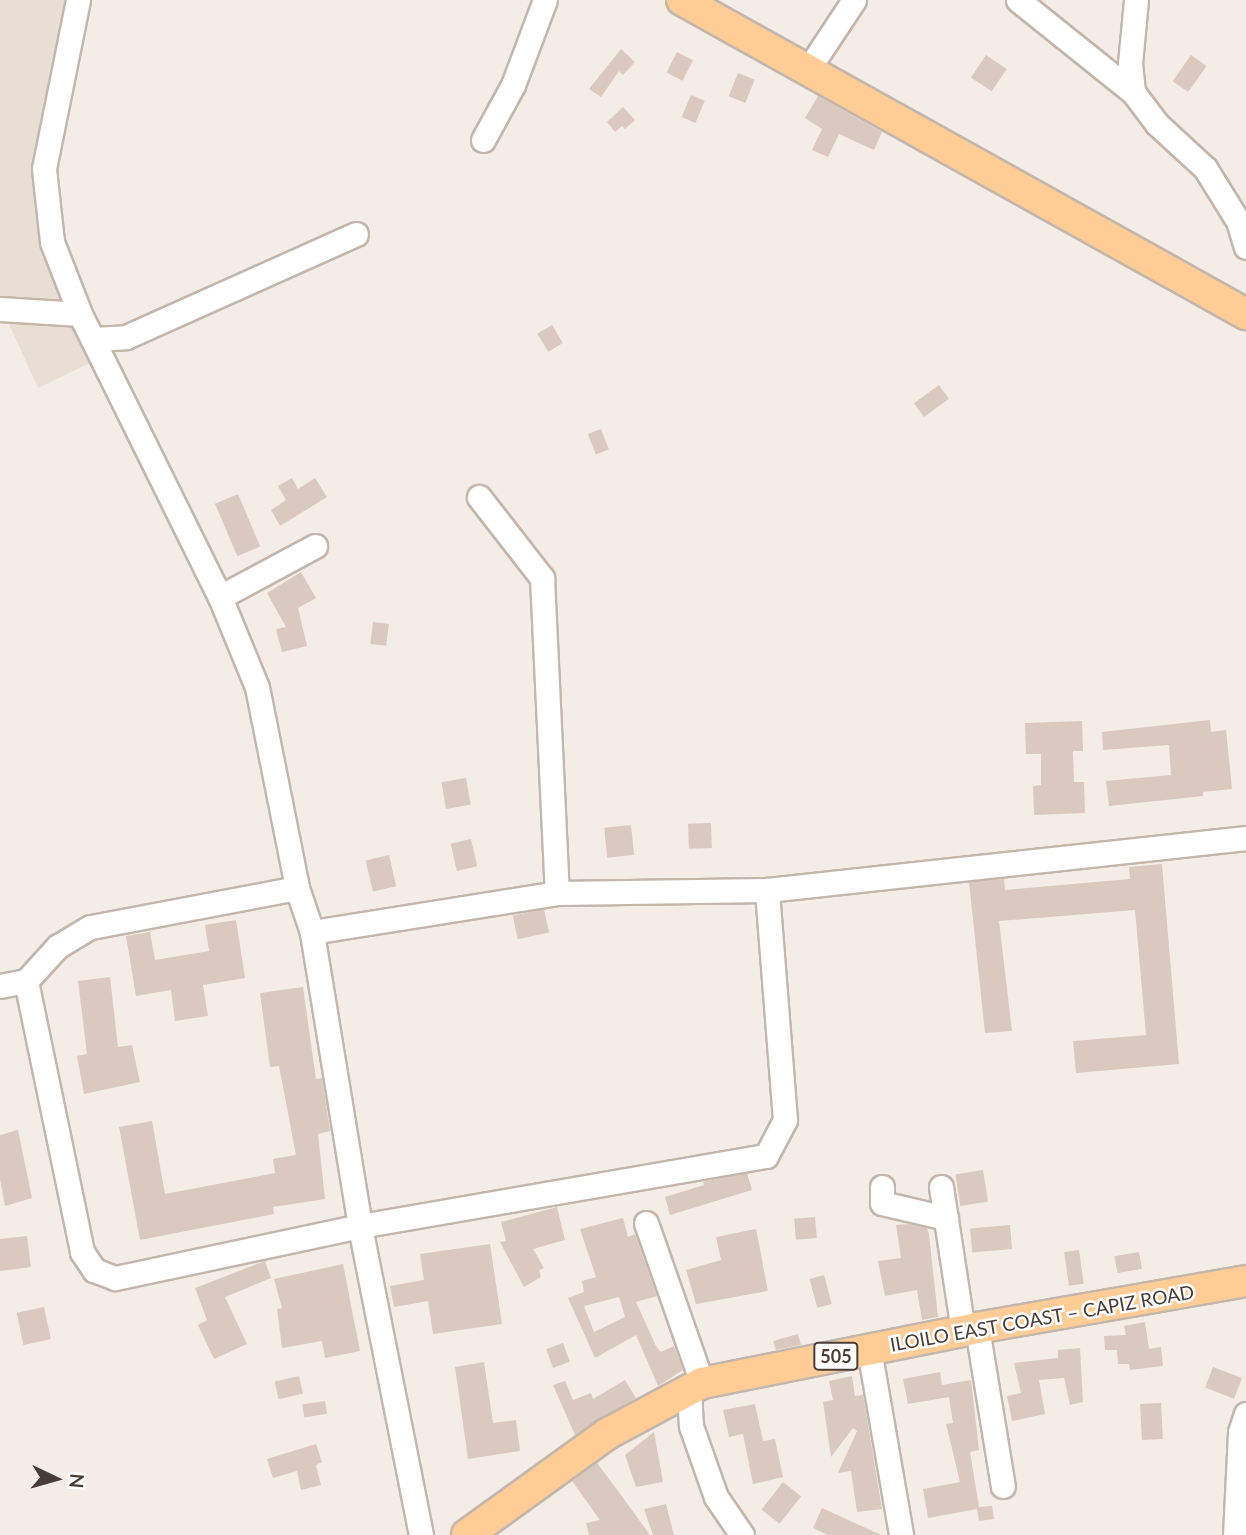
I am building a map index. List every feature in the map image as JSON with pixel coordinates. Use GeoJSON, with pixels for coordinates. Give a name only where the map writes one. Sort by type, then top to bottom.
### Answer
{"type":"FeatureCollection","features":[{"type":"Feature","properties":{"kind":"main road"},"geometry":{"type":"LineString","coordinates":[[682,0],[1246,314]]}},
{"type":"Feature","properties":{"kind":"main road","name":"ILOILO EAST COAST – CAPIZ ROAD"},"geometry":{"type":"LineString","coordinates":[[467,1535],[607,1434],[695,1386],[869,1349],[1246,1281]]}},
{"type":"Feature","properties":{"kind":"street"},"geometry":{"type":"LineString","coordinates":[[78,0],[44,169],[52,242],[80,314],[220,597],[257,687],[297,888],[312,932],[360,1226],[421,1535]]}},
{"type":"Feature","properties":{"kind":"street"},"geometry":{"type":"LineString","coordinates":[[483,140],[513,85],[545,0]]}},
{"type":"Feature","properties":{"kind":"street"},"geometry":{"type":"LineString","coordinates":[[807,71],[853,0]]}},
{"type":"Feature","properties":{"kind":"street"},"geometry":{"type":"LineString","coordinates":[[1018,0],[1133,92],[1156,123],[1205,168],[1238,221],[1246,247]]}},
{"type":"Feature","properties":{"kind":"street"},"geometry":{"type":"LineString","coordinates":[[1133,92],[1130,63],[1136,0]]}},
{"type":"Feature","properties":{"kind":"street"},"geometry":{"type":"LineString","coordinates":[[93,340],[126,337],[356,234]]}},
{"type":"Feature","properties":{"kind":"street"},"geometry":{"type":"LineString","coordinates":[[0,309],[80,314]]}},
{"type":"Feature","properties":{"kind":"street"},"geometry":{"type":"LineString","coordinates":[[478,497],[542,578],[557,893]]}},
{"type":"Feature","properties":{"kind":"street"},"geometry":{"type":"LineString","coordinates":[[220,597],[315,546]]}},
{"type":"Feature","properties":{"kind":"street"},"geometry":{"type":"LineString","coordinates":[[312,932],[557,893],[767,890],[1246,838]]}},
{"type":"Feature","properties":{"kind":"street"},"geometry":{"type":"LineString","coordinates":[[0,986],[26,981],[58,946],[90,927],[297,888]]}},
{"type":"Feature","properties":{"kind":"street"},"geometry":{"type":"LineString","coordinates":[[26,981],[82,1252],[94,1270],[115,1278],[360,1226],[766,1156],[785,1120],[767,890]]}},
{"type":"Feature","properties":{"kind":"street"},"geometry":{"type":"LineString","coordinates":[[882,1187],[882,1203],[946,1218]]}},
{"type":"Feature","properties":{"kind":"street"},"geometry":{"type":"LineString","coordinates":[[941,1187],[1003,1486]]}},
{"type":"Feature","properties":{"kind":"street"},"geometry":{"type":"LineString","coordinates":[[646,1223],[695,1386],[691,1426],[716,1497],[742,1535]]}},
{"type":"Feature","properties":{"kind":"street"},"geometry":{"type":"LineString","coordinates":[[869,1349],[901,1535]]}},
{"type":"Feature","properties":{"kind":"street"},"geometry":{"type":"LineString","coordinates":[[1235,1535],[1240,1432],[1246,1414]]}},
{"type":"Feature","properties":{"kind":"shaded area"},"geometry":{"type":"Polygon","coordinates":[[[0,0],[75,0],[40,169],[58,252],[102,357],[38,388],[0,304],[0,0]]]}},
{"type":"Feature","properties":{"kind":"building"},"geometry":{"type":"Polygon","coordinates":[[[621,49],[635,62],[623,75],[619,71],[601,97],[589,89],[621,49]]]}},
{"type":"Feature","properties":{"kind":"building"},"geometry":{"type":"Polygon","coordinates":[[[677,52],[693,60],[683,81],[667,72],[677,52]]]}},
{"type":"Feature","properties":{"kind":"building"},"geometry":{"type":"Polygon","coordinates":[[[986,55],[1007,69],[992,91],[971,77],[986,55]]]}},
{"type":"Feature","properties":{"kind":"building"},"geometry":{"type":"Polygon","coordinates":[[[1191,55],[1207,66],[1188,92],[1173,81],[1191,55]]]}},
{"type":"Feature","properties":{"kind":"building"},"geometry":{"type":"Polygon","coordinates":[[[738,73],[755,80],[745,103],[729,96],[738,73]]]}},
{"type":"Feature","properties":{"kind":"building"},"geometry":{"type":"Polygon","coordinates":[[[691,95],[705,101],[695,123],[682,117],[691,95]]]}},
{"type":"Feature","properties":{"kind":"building"},"geometry":{"type":"Polygon","coordinates":[[[818,96],[882,132],[874,150],[839,134],[828,157],[812,150],[822,129],[805,118],[818,96]]]}},
{"type":"Feature","properties":{"kind":"building"},"geometry":{"type":"Polygon","coordinates":[[[623,107],[635,120],[625,129],[622,126],[615,132],[607,122],[623,107]]]}},
{"type":"Feature","properties":{"kind":"building"},"geometry":{"type":"Polygon","coordinates":[[[552,325],[563,343],[548,352],[537,334],[552,325]]]}},
{"type":"Feature","properties":{"kind":"building"},"geometry":{"type":"Polygon","coordinates":[[[939,385],[949,399],[924,417],[914,403],[939,385]]]}},
{"type":"Feature","properties":{"kind":"building"},"geometry":{"type":"Polygon","coordinates":[[[601,429],[609,450],[596,455],[588,434],[601,429]]]}},
{"type":"Feature","properties":{"kind":"building"},"geometry":{"type":"Polygon","coordinates":[[[292,478],[298,489],[315,478],[327,497],[280,526],[271,510],[286,500],[278,486],[292,478]]]}},
{"type":"Feature","properties":{"kind":"building"},"geometry":{"type":"Polygon","coordinates":[[[238,494],[260,546],[237,556],[215,504],[238,494]]]}},
{"type":"Feature","properties":{"kind":"building"},"geometry":{"type":"Polygon","coordinates":[[[301,572],[316,598],[298,608],[307,646],[282,652],[276,629],[286,627],[267,593],[301,572]]]}},
{"type":"Feature","properties":{"kind":"building"},"geometry":{"type":"Polygon","coordinates":[[[373,622],[389,624],[386,646],[370,644],[373,622]]]}},
{"type":"Feature","properties":{"kind":"building"},"geometry":{"type":"Polygon","coordinates":[[[1210,720],[1211,732],[1226,730],[1232,789],[1203,792],[1203,796],[1109,806],[1106,781],[1171,775],[1169,745],[1103,750],[1102,732],[1210,720]]]}},
{"type":"Feature","properties":{"kind":"building"},"geometry":{"type":"Polygon","coordinates":[[[1082,721],[1083,751],[1073,751],[1074,782],[1084,782],[1085,813],[1034,815],[1033,786],[1041,785],[1041,754],[1026,754],[1025,723],[1082,721]]]}},
{"type":"Feature","properties":{"kind":"building"},"geometry":{"type":"Polygon","coordinates":[[[466,778],[471,805],[446,809],[441,782],[466,778]]]}},
{"type":"Feature","properties":{"kind":"building"},"geometry":{"type":"Polygon","coordinates":[[[711,823],[712,848],[689,849],[688,824],[711,823]]]}},
{"type":"Feature","properties":{"kind":"building"},"geometry":{"type":"Polygon","coordinates":[[[631,825],[634,855],[607,858],[604,828],[631,825]]]}},
{"type":"Feature","properties":{"kind":"building"},"geometry":{"type":"Polygon","coordinates":[[[471,839],[477,866],[457,871],[451,844],[471,839]]]}},
{"type":"Feature","properties":{"kind":"building"},"geometry":{"type":"Polygon","coordinates":[[[389,855],[396,886],[373,892],[366,860],[389,855]]]}},
{"type":"Feature","properties":{"kind":"building"},"geometry":{"type":"Polygon","coordinates":[[[1162,864],[1179,1064],[1076,1073],[1073,1041],[1146,1035],[1135,910],[999,921],[1012,1031],[985,1033],[969,882],[1004,879],[1005,890],[1130,879],[1129,867],[1162,864]]]}},
{"type":"Feature","properties":{"kind":"building"},"geometry":{"type":"Polygon","coordinates":[[[544,909],[549,932],[518,939],[513,916],[544,909]]]}},
{"type":"Feature","properties":{"kind":"building"},"geometry":{"type":"Polygon","coordinates":[[[236,920],[245,978],[203,985],[208,1016],[175,1021],[171,990],[136,996],[126,936],[150,932],[155,960],[209,951],[205,925],[236,920]]]}},
{"type":"Feature","properties":{"kind":"building"},"geometry":{"type":"Polygon","coordinates":[[[110,977],[118,1047],[132,1045],[140,1082],[84,1094],[77,1056],[87,1054],[78,981],[110,977]]]}},
{"type":"Feature","properties":{"kind":"building"},"geometry":{"type":"Polygon","coordinates":[[[303,987],[316,1079],[322,1078],[330,1131],[318,1134],[325,1199],[273,1207],[274,1214],[140,1240],[119,1127],[152,1121],[165,1194],[275,1173],[273,1159],[296,1155],[279,1066],[270,1067],[260,993],[303,987]]]}},
{"type":"Feature","properties":{"kind":"building"},"geometry":{"type":"Polygon","coordinates":[[[18,1130],[32,1198],[5,1206],[0,1179],[0,1135],[18,1130]]]}},
{"type":"Feature","properties":{"kind":"building"},"geometry":{"type":"Polygon","coordinates":[[[983,1170],[988,1202],[960,1206],[955,1174],[983,1170]]]}},
{"type":"Feature","properties":{"kind":"building"},"geometry":{"type":"Polygon","coordinates":[[[747,1173],[752,1190],[670,1215],[665,1197],[704,1185],[703,1182],[747,1173]]]}},
{"type":"Feature","properties":{"kind":"building"},"geometry":{"type":"Polygon","coordinates":[[[557,1207],[565,1240],[533,1249],[544,1268],[539,1270],[541,1277],[524,1287],[500,1242],[506,1241],[501,1222],[557,1207]]]}},
{"type":"Feature","properties":{"kind":"building"},"geometry":{"type":"Polygon","coordinates":[[[815,1217],[817,1238],[796,1240],[794,1219],[815,1217]]]}},
{"type":"Feature","properties":{"kind":"building"},"geometry":{"type":"Polygon","coordinates":[[[623,1218],[628,1237],[635,1234],[657,1296],[636,1302],[656,1346],[661,1352],[674,1346],[683,1370],[658,1386],[636,1335],[595,1358],[568,1298],[584,1292],[582,1281],[596,1277],[580,1229],[623,1218]],[[619,1297],[584,1306],[594,1332],[625,1317],[619,1297]]]}},
{"type":"Feature","properties":{"kind":"building"},"geometry":{"type":"Polygon","coordinates":[[[909,1224],[927,1228],[929,1234],[938,1317],[922,1320],[917,1290],[885,1296],[878,1261],[901,1258],[896,1225],[909,1224]]]}},
{"type":"Feature","properties":{"kind":"building"},"geometry":{"type":"Polygon","coordinates":[[[1010,1225],[1012,1249],[972,1252],[970,1228],[1010,1225]]]}},
{"type":"Feature","properties":{"kind":"building"},"geometry":{"type":"Polygon","coordinates":[[[756,1229],[768,1291],[696,1304],[686,1270],[721,1260],[716,1237],[756,1229]]]}},
{"type":"Feature","properties":{"kind":"building"},"geometry":{"type":"Polygon","coordinates":[[[27,1236],[31,1267],[0,1271],[0,1239],[27,1236]]]}},
{"type":"Feature","properties":{"kind":"building"},"geometry":{"type":"Polygon","coordinates":[[[490,1244],[502,1324],[433,1334],[428,1301],[394,1307],[390,1286],[424,1280],[420,1254],[490,1244]]]}},
{"type":"Feature","properties":{"kind":"building"},"geometry":{"type":"Polygon","coordinates":[[[1079,1250],[1084,1284],[1069,1286],[1064,1252],[1079,1250]]]}},
{"type":"Feature","properties":{"kind":"building"},"geometry":{"type":"Polygon","coordinates":[[[1139,1252],[1142,1269],[1117,1273],[1114,1256],[1139,1252]]]}},
{"type":"Feature","properties":{"kind":"building"},"geometry":{"type":"Polygon","coordinates":[[[265,1261],[271,1278],[225,1297],[247,1344],[214,1359],[198,1325],[207,1320],[195,1288],[265,1261]]]}},
{"type":"Feature","properties":{"kind":"building"},"geometry":{"type":"Polygon","coordinates":[[[343,1264],[360,1351],[325,1358],[322,1341],[282,1348],[277,1309],[282,1308],[274,1279],[343,1264]]]}},
{"type":"Feature","properties":{"kind":"building"},"geometry":{"type":"Polygon","coordinates":[[[824,1275],[832,1304],[817,1308],[810,1279],[824,1275]]]}},
{"type":"Feature","properties":{"kind":"building"},"geometry":{"type":"Polygon","coordinates":[[[44,1307],[51,1339],[23,1345],[17,1313],[44,1307]]]}},
{"type":"Feature","properties":{"kind":"building"},"geometry":{"type":"Polygon","coordinates":[[[1145,1322],[1149,1349],[1161,1347],[1163,1366],[1130,1370],[1129,1364],[1118,1364],[1117,1350],[1105,1350],[1104,1336],[1126,1335],[1124,1326],[1145,1322]]]}},
{"type":"Feature","properties":{"kind":"building"},"geometry":{"type":"Polygon","coordinates":[[[798,1334],[801,1345],[776,1350],[773,1341],[798,1334]]]}},
{"type":"Feature","properties":{"kind":"building"},"geometry":{"type":"Polygon","coordinates":[[[563,1343],[570,1362],[553,1368],[546,1349],[563,1343]]]}},
{"type":"Feature","properties":{"kind":"building"},"geometry":{"type":"Polygon","coordinates":[[[1080,1348],[1083,1402],[1070,1405],[1064,1378],[1039,1380],[1045,1414],[1012,1421],[1007,1396],[1021,1393],[1014,1363],[1058,1358],[1058,1350],[1080,1348]]]}},
{"type":"Feature","properties":{"kind":"building"},"geometry":{"type":"Polygon","coordinates":[[[484,1362],[493,1423],[516,1420],[520,1451],[468,1459],[455,1367],[484,1362]]]}},
{"type":"Feature","properties":{"kind":"building"},"geometry":{"type":"Polygon","coordinates":[[[1213,1367],[1242,1378],[1234,1399],[1205,1388],[1213,1367]]]}},
{"type":"Feature","properties":{"kind":"building"},"geometry":{"type":"Polygon","coordinates":[[[940,1372],[942,1385],[971,1380],[979,1450],[970,1452],[979,1507],[992,1506],[994,1519],[979,1521],[977,1509],[928,1518],[923,1489],[960,1482],[946,1424],[953,1423],[949,1397],[908,1404],[903,1379],[940,1372]]]}},
{"type":"Feature","properties":{"kind":"building"},"geometry":{"type":"Polygon","coordinates":[[[299,1376],[303,1394],[279,1399],[275,1382],[299,1376]]]}},
{"type":"Feature","properties":{"kind":"building"},"geometry":{"type":"Polygon","coordinates":[[[852,1376],[855,1396],[863,1395],[882,1509],[857,1512],[851,1471],[838,1473],[857,1431],[853,1428],[831,1457],[823,1402],[833,1400],[829,1381],[852,1376]]]}},
{"type":"Feature","properties":{"kind":"building"},"geometry":{"type":"Polygon","coordinates":[[[625,1380],[636,1398],[575,1435],[553,1385],[565,1381],[573,1400],[591,1393],[593,1399],[625,1380]]]}},
{"type":"Feature","properties":{"kind":"building"},"geometry":{"type":"Polygon","coordinates":[[[325,1401],[327,1414],[304,1417],[302,1405],[325,1401]]]}},
{"type":"Feature","properties":{"kind":"building"},"geometry":{"type":"Polygon","coordinates":[[[1161,1403],[1163,1439],[1142,1440],[1140,1404],[1161,1403]]]}},
{"type":"Feature","properties":{"kind":"building"},"geometry":{"type":"Polygon","coordinates":[[[755,1404],[763,1441],[775,1439],[783,1477],[753,1484],[743,1434],[729,1437],[723,1410],[755,1404]]]}},
{"type":"Feature","properties":{"kind":"building"},"geometry":{"type":"Polygon","coordinates":[[[654,1432],[663,1482],[636,1487],[625,1455],[654,1432]]]}},
{"type":"Feature","properties":{"kind":"building"},"geometry":{"type":"Polygon","coordinates":[[[316,1444],[322,1462],[316,1465],[321,1485],[301,1490],[297,1471],[273,1478],[267,1459],[316,1444]]]}},
{"type":"Feature","properties":{"kind":"building"},"geometry":{"type":"Polygon","coordinates":[[[597,1463],[650,1535],[589,1535],[586,1523],[600,1520],[572,1481],[597,1463]]]}},
{"type":"Feature","properties":{"kind":"building"},"geometry":{"type":"Polygon","coordinates":[[[783,1482],[801,1496],[780,1524],[761,1510],[783,1482]]]}},
{"type":"Feature","properties":{"kind":"building"},"geometry":{"type":"Polygon","coordinates":[[[666,1504],[674,1535],[653,1535],[644,1509],[666,1504]]]}},
{"type":"Feature","properties":{"kind":"building"},"geometry":{"type":"Polygon","coordinates":[[[822,1508],[881,1535],[828,1535],[813,1528],[822,1508]]]}}]}
